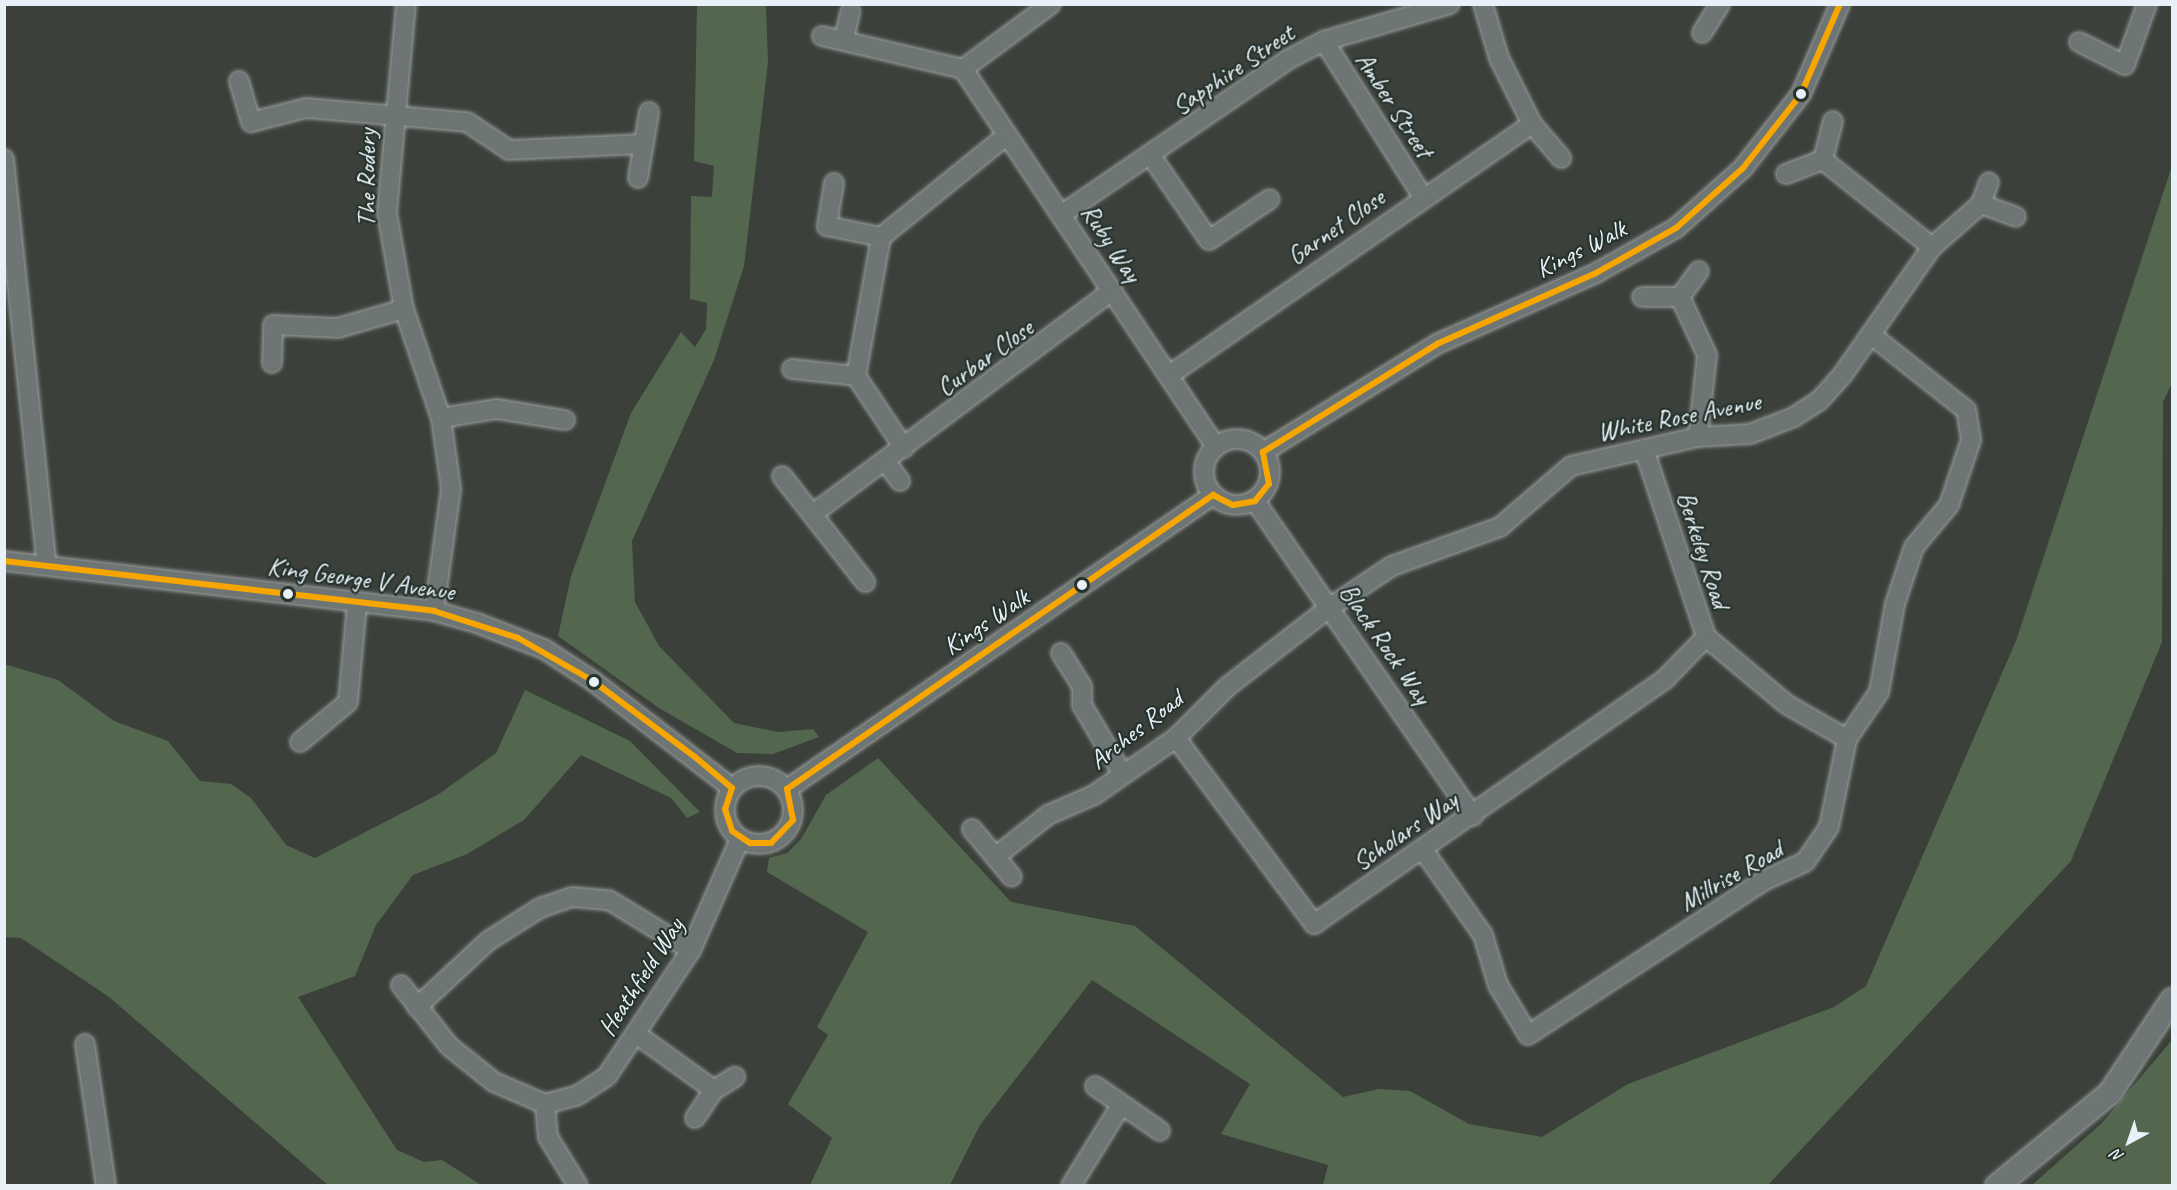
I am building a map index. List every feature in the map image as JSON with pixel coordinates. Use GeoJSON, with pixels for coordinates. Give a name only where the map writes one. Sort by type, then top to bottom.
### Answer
{"type":"FeatureCollection","features":[{"type":"Feature","properties":{"kind":"street","name":"The Rodery"},"geometry":{"type":"LineString","coordinates":[[406,4],[393,115],[387,213],[404,309],[441,418],[451,489],[434,611]]}},
{"type":"Feature","properties":{"kind":"street"},"geometry":{"type":"LineString","coordinates":[[822,36],[844,39],[963,69],[1051,4]]}},
{"type":"Feature","properties":{"kind":"street","name":"Sapphire Street"},"geometry":{"type":"LineString","coordinates":[[1061,215],[1151,156],[1287,60],[1324,41],[1403,9],[1450,4]]}},
{"type":"Feature","properties":{"kind":"street"},"geometry":{"type":"LineString","coordinates":[[1483,4],[1499,58],[1532,124],[1561,158]]}},
{"type":"Feature","properties":{"kind":"street"},"geometry":{"type":"LineString","coordinates":[[1702,33],[1720,4]]}},
{"type":"Feature","properties":{"kind":"street","name":"Kings Walk"},"geometry":{"type":"LineString","coordinates":[[1263,452],[1438,343],[1596,273],[1676,228],[1743,168],[1801,94],[1840,4]]}},
{"type":"Feature","properties":{"kind":"street"},"geometry":{"type":"LineString","coordinates":[[2079,42],[2125,65],[2147,4]]}},
{"type":"Feature","properties":{"kind":"street"},"geometry":{"type":"LineString","coordinates":[[844,39],[850,12]]}},
{"type":"Feature","properties":{"kind":"street","name":"Amber Street"},"geometry":{"type":"LineString","coordinates":[[1324,41],[1423,197]]}},
{"type":"Feature","properties":{"kind":"street","name":"Ruby Way"},"geometry":{"type":"LineString","coordinates":[[963,69],[1112,291],[1171,374],[1216,447]]}},
{"type":"Feature","properties":{"kind":"street"},"geometry":{"type":"LineString","coordinates":[[239,81],[251,122],[306,108],[467,122],[509,150],[644,144]]}},
{"type":"Feature","properties":{"kind":"street"},"geometry":{"type":"LineString","coordinates":[[638,178],[649,112]]}},
{"type":"Feature","properties":{"kind":"street"},"geometry":{"type":"LineString","coordinates":[[1823,160],[1833,121]]}},
{"type":"Feature","properties":{"kind":"street","name":"Garnet Close"},"geometry":{"type":"LineString","coordinates":[[1171,374],[1423,197],[1532,124]]}},
{"type":"Feature","properties":{"kind":"street"},"geometry":{"type":"LineString","coordinates":[[904,448],[855,376],[881,237],[1007,135]]}},
{"type":"Feature","properties":{"kind":"street"},"geometry":{"type":"LineString","coordinates":[[1151,156],[1209,240],[1270,199]]}},
{"type":"Feature","properties":{"kind":"street"},"geometry":{"type":"LineString","coordinates":[[4,159],[47,565]]}},
{"type":"Feature","properties":{"kind":"street"},"geometry":{"type":"LineString","coordinates":[[1786,174],[1823,160]]}},
{"type":"Feature","properties":{"kind":"street"},"geometry":{"type":"LineString","coordinates":[[1823,160],[1932,247]]}},
{"type":"Feature","properties":{"kind":"street","name":"White Rose Avenue"},"geometry":{"type":"LineString","coordinates":[[1329,608],[1392,566],[1500,527],[1571,466],[1698,437],[1750,434],[1794,417],[1819,401],[1932,247],[1981,204],[1989,182]]}},
{"type":"Feature","properties":{"kind":"street"},"geometry":{"type":"LineString","coordinates":[[834,183],[827,226],[881,237]]}},
{"type":"Feature","properties":{"kind":"street"},"geometry":{"type":"LineString","coordinates":[[1981,204],[2016,217]]}},
{"type":"Feature","properties":{"kind":"street"},"geometry":{"type":"LineString","coordinates":[[1680,297],[1699,271]]}},
{"type":"Feature","properties":{"kind":"street","name":"Curbar Close"},"geometry":{"type":"LineString","coordinates":[[814,513],[1112,291]]}},
{"type":"Feature","properties":{"kind":"street"},"geometry":{"type":"LineString","coordinates":[[1642,297],[1680,297]]}},
{"type":"Feature","properties":{"kind":"street"},"geometry":{"type":"LineString","coordinates":[[1680,297],[1707,355],[1698,437]]}},
{"type":"Feature","properties":{"kind":"street"},"geometry":{"type":"LineString","coordinates":[[272,363],[273,325],[338,328],[404,309]]}},
{"type":"Feature","properties":{"kind":"street","name":"Millrise Road"},"geometry":{"type":"LineString","coordinates":[[1423,850],[1483,935],[1498,985],[1528,1035],[1763,881],[1806,862],[1829,827],[1847,739],[1879,692],[1895,604],[1914,547],[1949,505],[1971,440],[1966,410],[1870,334]]}},
{"type":"Feature","properties":{"kind":"street"},"geometry":{"type":"LineString","coordinates":[[792,369],[855,376]]}},
{"type":"Feature","properties":{"kind":"street"},"geometry":{"type":"LineString","coordinates":[[441,418],[497,409],[565,420]]}},
{"type":"Feature","properties":{"kind":"street"},"geometry":{"type":"LineString","coordinates":[[1246,440],[1263,452],[1270,473],[1255,501],[1233,505],[1214,495],[1205,465],[1216,447],[1246,440]]}},
{"type":"Feature","properties":{"kind":"street","name":"Berkeley Road"},"geometry":{"type":"LineString","coordinates":[[1644,449],[1706,638],[1786,704],[1847,739]]}},
{"type":"Feature","properties":{"kind":"street"},"geometry":{"type":"LineString","coordinates":[[885,462],[900,481]]}},
{"type":"Feature","properties":{"kind":"street"},"geometry":{"type":"LineString","coordinates":[[782,476],[814,513],[865,582]]}},
{"type":"Feature","properties":{"kind":"street","name":"Kings Walk"},"geometry":{"type":"LineString","coordinates":[[787,789],[1214,495]]}},
{"type":"Feature","properties":{"kind":"street","name":"Black Rock Way"},"geometry":{"type":"LineString","coordinates":[[1255,501],[1473,816]]}},
{"type":"Feature","properties":{"kind":"street","name":"King George V Avenue"},"geometry":{"type":"LineString","coordinates":[[4,561],[434,611],[544,650],[732,788]]}},
{"type":"Feature","properties":{"kind":"street"},"geometry":{"type":"LineString","coordinates":[[300,742],[348,702],[357,603]]}},
{"type":"Feature","properties":{"kind":"street","name":"Arches Road"},"geometry":{"type":"LineString","coordinates":[[995,857],[1048,815],[1094,795],[1122,773],[1176,738],[1259,661],[1329,608]]}},
{"type":"Feature","properties":{"kind":"street","name":"Scholars Way"},"geometry":{"type":"LineString","coordinates":[[1176,738],[1314,924],[1473,816],[1666,678],[1706,638]]}},
{"type":"Feature","properties":{"kind":"street"},"geometry":{"type":"LineString","coordinates":[[1061,653],[1082,686],[1082,705],[1122,773]]}},
{"type":"Feature","properties":{"kind":"street"},"geometry":{"type":"LineString","coordinates":[[760,775],[787,789],[794,809],[788,830],[771,843],[740,839],[726,821],[732,788],[760,775]]}},
{"type":"Feature","properties":{"kind":"street"},"geometry":{"type":"LineString","coordinates":[[972,829],[1012,877]]}},
{"type":"Feature","properties":{"kind":"street","name":"Heathfield Way"},"geometry":{"type":"LineString","coordinates":[[545,1104],[578,1095],[607,1076],[691,950],[740,839]]}},
{"type":"Feature","properties":{"kind":"street"},"geometry":{"type":"LineString","coordinates":[[417,1006],[488,941],[540,908],[572,897],[609,900],[691,950]]}},
{"type":"Feature","properties":{"kind":"street"},"geometry":{"type":"LineString","coordinates":[[401,986],[449,1046],[494,1082],[545,1104],[548,1137],[578,1185]]}},
{"type":"Feature","properties":{"kind":"street"},"geometry":{"type":"LineString","coordinates":[[1997,1185],[2110,1093],[2172,1000]]}},
{"type":"Feature","properties":{"kind":"street"},"geometry":{"type":"LineString","coordinates":[[636,1034],[714,1089]]}},
{"type":"Feature","properties":{"kind":"street"},"geometry":{"type":"LineString","coordinates":[[85,1044],[106,1185]]}},
{"type":"Feature","properties":{"kind":"street"},"geometry":{"type":"LineString","coordinates":[[695,1118],[714,1089],[735,1077]]}},
{"type":"Feature","properties":{"kind":"street"},"geometry":{"type":"LineString","coordinates":[[1095,1086],[1160,1131]]}},
{"type":"Feature","properties":{"kind":"street"},"geometry":{"type":"LineString","coordinates":[[1071,1185],[1121,1105]]}},
{"type":"Feature","properties":{"kind":"green space"},"geometry":{"type":"Polygon","coordinates":[[[697,5],[766,5],[768,62],[744,266],[714,360],[632,541],[635,602],[659,646],[734,723],[778,732],[813,729],[819,737],[773,754],[737,753],[659,708],[558,636],[571,576],[631,413],[681,332],[695,347],[706,329],[707,303],[690,299],[691,196],[712,197],[714,166],[694,161],[697,5]]]}},
{"type":"Feature","properties":{"kind":"green space"},"geometry":{"type":"Polygon","coordinates":[[[2172,166],[2172,383],[2163,402],[2162,642],[2071,861],[1768,1185],[1323,1185],[1328,1165],[1221,1134],[1250,1084],[1092,980],[980,1125],[950,1185],[810,1185],[832,1138],[788,1104],[828,1035],[817,1027],[868,932],[767,872],[769,858],[787,853],[801,839],[826,795],[878,758],[1011,902],[1135,926],[1343,1097],[1379,1089],[1410,1091],[1469,1124],[1542,1137],[1628,1084],[1834,1007],[1866,986],[2016,641],[2172,166]]]}},
{"type":"Feature","properties":{"kind":"green space"},"geometry":{"type":"Polygon","coordinates":[[[4,664],[58,680],[114,721],[168,741],[200,781],[231,784],[251,798],[286,845],[315,858],[439,794],[496,753],[525,690],[630,741],[700,812],[687,818],[671,798],[581,755],[524,820],[467,854],[413,875],[376,925],[355,976],[298,997],[397,1150],[424,1162],[442,1160],[481,1185],[328,1185],[109,997],[21,938],[5,937],[4,664]]]}},
{"type":"Feature","properties":{"kind":"green space"},"geometry":{"type":"Polygon","coordinates":[[[2172,1040],[2172,1185],[2032,1185],[2102,1123],[2172,1040]]]}},
{"type":"Feature","properties":{"kind":"transit line"},"geometry":{"type":"LineString","coordinates":[[4,561],[434,611],[518,638],[593,681],[695,757],[732,788],[725,809],[732,831],[750,843],[771,843],[793,820],[787,789],[1213,495],[1233,505],[1255,501],[1269,484],[1263,452],[1439,343],[1596,273],[1676,228],[1743,168],[1801,94],[1840,4]]}}]}
